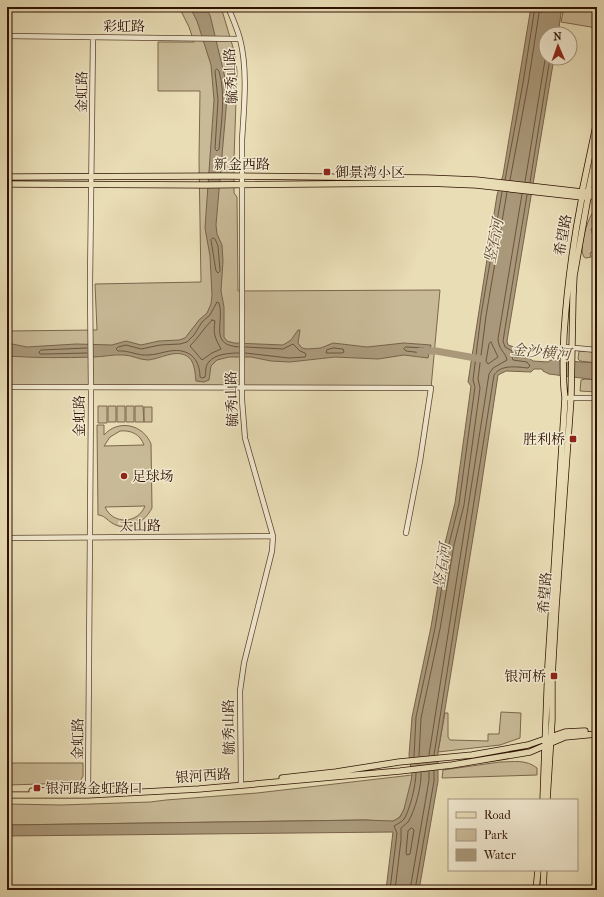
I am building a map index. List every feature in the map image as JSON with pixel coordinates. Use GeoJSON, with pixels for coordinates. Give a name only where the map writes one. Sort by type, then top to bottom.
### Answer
{"type":"FeatureCollection","features":[{"type":"Feature","properties":{"kind":"main road","name":"希望路"},"geometry":{"type":"LineString","coordinates":[[543,799],[545,746],[548,737],[571,398],[574,276],[597,121]]}},
{"type":"Feature","properties":{"kind":"main road","name":"希望路"},"geometry":{"type":"LineString","coordinates":[[547,799],[551,744],[548,737],[548,665],[564,395],[563,355],[568,282],[572,246],[597,151]]}},
{"type":"Feature","properties":{"kind":"main road","name":"新金西路"},"geometry":{"type":"LineString","coordinates":[[7,177],[242,176],[427,178],[476,182]]}},
{"type":"Feature","properties":{"kind":"main road","name":"新金西路"},"geometry":{"type":"LineString","coordinates":[[7,184],[222,185],[476,182]]}},
{"type":"Feature","properties":{"kind":"main road"},"geometry":{"type":"LineString","coordinates":[[476,182],[544,191],[585,195],[597,194]]}},
{"type":"Feature","properties":{"kind":"main road"},"geometry":{"type":"LineString","coordinates":[[585,195],[597,190]]}},
{"type":"Feature","properties":{"kind":"main road"},"geometry":{"type":"LineString","coordinates":[[548,737],[565,732],[597,732]]}},
{"type":"Feature","properties":{"kind":"main road"},"geometry":{"type":"LineString","coordinates":[[545,746],[565,737],[597,732]]}},
{"type":"Feature","properties":{"kind":"main road","name":"银河西路"},"geometry":{"type":"LineString","coordinates":[[241,783],[336,772],[399,762],[472,755],[528,745],[548,737]]}},
{"type":"Feature","properties":{"kind":"main road","name":"银河西路"},"geometry":{"type":"LineString","coordinates":[[7,795],[241,783],[400,771],[452,765],[530,752],[545,746]]}},
{"type":"Feature","properties":{"kind":"main road","name":"银河西路"},"geometry":{"type":"LineString","coordinates":[[7,792],[88,792]]}},
{"type":"Feature","properties":{"kind":"main road"},"geometry":{"type":"LineString","coordinates":[[536,889],[538,871]]}},
{"type":"Feature","properties":{"kind":"main road"},"geometry":{"type":"LineString","coordinates":[[543,889],[544,871]]}},
{"type":"Feature","properties":{"kind":"street","name":"毓秀山路"},"geometry":{"type":"LineString","coordinates":[[228,7],[240,39],[244,66],[242,140],[242,387],[245,438],[273,536],[272,552],[244,663],[240,691],[241,783]]}},
{"type":"Feature","properties":{"kind":"street","name":"彩虹路"},"geometry":{"type":"LineString","coordinates":[[7,36],[240,39]]}},
{"type":"Feature","properties":{"kind":"street","name":"金虹路"},"geometry":{"type":"LineString","coordinates":[[88,792],[90,283],[93,37]]}},
{"type":"Feature","properties":{"kind":"street"},"geometry":{"type":"LineString","coordinates":[[564,347],[597,350]]}},
{"type":"Feature","properties":{"kind":"street"},"geometry":{"type":"LineString","coordinates":[[7,387],[431,388],[420,461],[406,533]]}},
{"type":"Feature","properties":{"kind":"street"},"geometry":{"type":"LineString","coordinates":[[564,395],[571,398],[597,398]]}},
{"type":"Feature","properties":{"kind":"street","name":"太山路"},"geometry":{"type":"LineString","coordinates":[[7,538],[273,536]]}},
{"type":"Feature","properties":{"kind":"street"},"geometry":{"type":"LineString","coordinates":[[536,889],[597,889]]}},
{"type":"Feature","properties":{"kind":"green space"},"geometry":{"type":"Polygon","coordinates":[[[179,7],[221,7],[235,54],[237,71],[234,193],[237,197],[238,291],[440,290],[431,388],[7,387],[7,331],[97,330],[95,284],[201,282],[199,160],[200,91],[158,91],[158,42],[194,42],[189,27],[179,7]]]}},
{"type":"Feature","properties":{"kind":"green space"},"geometry":{"type":"Polygon","coordinates":[[[564,7],[597,7],[597,28],[561,22],[564,7]]]}},
{"type":"Feature","properties":{"kind":"green space"},"geometry":{"type":"Polygon","coordinates":[[[595,209],[597,214],[592,221],[593,228],[591,229],[597,250],[590,253],[591,257],[586,258],[582,253],[583,240],[587,225],[595,209]]]}},
{"type":"Feature","properties":{"kind":"green space"},"geometry":{"type":"Polygon","coordinates":[[[579,351],[597,352],[597,363],[580,361],[578,359],[579,351]]]}},
{"type":"Feature","properties":{"kind":"green space"},"geometry":{"type":"Polygon","coordinates":[[[581,380],[597,380],[597,392],[580,391],[581,380]]]}},
{"type":"Feature","properties":{"kind":"green space"},"geometry":{"type":"Polygon","coordinates":[[[98,406],[107,406],[107,423],[98,423],[98,406]]]}},
{"type":"Feature","properties":{"kind":"green space"},"geometry":{"type":"Polygon","coordinates":[[[108,406],[116,406],[116,422],[108,422],[108,406]]]}},
{"type":"Feature","properties":{"kind":"green space"},"geometry":{"type":"Polygon","coordinates":[[[117,406],[125,406],[125,422],[117,422],[117,406]]]}},
{"type":"Feature","properties":{"kind":"green space"},"geometry":{"type":"Polygon","coordinates":[[[126,406],[134,406],[134,422],[126,422],[126,406]]]}},
{"type":"Feature","properties":{"kind":"green space"},"geometry":{"type":"Polygon","coordinates":[[[135,406],[143,406],[144,422],[135,422],[135,406]]]}},
{"type":"Feature","properties":{"kind":"green space"},"geometry":{"type":"Polygon","coordinates":[[[144,407],[152,407],[152,422],[144,422],[144,407]]]}},
{"type":"Feature","properties":{"kind":"green space"},"geometry":{"type":"Polygon","coordinates":[[[97,425],[104,425],[104,435],[116,427],[130,426],[136,428],[147,437],[151,444],[152,508],[140,522],[124,527],[118,526],[98,515],[97,425]],[[120,431],[110,437],[104,446],[144,445],[138,435],[128,431],[120,431]],[[145,506],[105,507],[114,517],[125,520],[137,516],[142,512],[145,506]]]}},
{"type":"Feature","properties":{"kind":"green space"},"geometry":{"type":"Polygon","coordinates":[[[501,712],[521,713],[520,738],[500,745],[438,752],[445,713],[448,713],[448,737],[450,740],[488,741],[488,734],[499,734],[501,712]]]}},
{"type":"Feature","properties":{"kind":"green space"},"geometry":{"type":"Polygon","coordinates":[[[500,762],[528,763],[537,768],[537,775],[442,778],[443,770],[500,762]]]}},
{"type":"Feature","properties":{"kind":"green space"},"geometry":{"type":"Polygon","coordinates":[[[7,763],[83,763],[83,776],[79,783],[7,785],[7,763]]]}},
{"type":"Feature","properties":{"kind":"green space"},"geometry":{"type":"Polygon","coordinates":[[[412,775],[405,808],[398,818],[391,822],[365,820],[7,825],[7,804],[61,805],[150,802],[257,793],[412,775]]]}},
{"type":"Feature","properties":{"kind":"water"},"geometry":{"type":"Polygon","coordinates":[[[190,7],[204,7],[210,15],[226,82],[227,98],[216,225],[217,234],[222,245],[223,261],[221,291],[224,307],[224,337],[227,341],[234,343],[283,345],[291,340],[298,330],[300,330],[298,343],[302,348],[321,348],[333,343],[367,347],[404,343],[431,345],[428,358],[404,355],[378,359],[335,357],[290,362],[271,361],[251,357],[229,357],[217,360],[211,366],[209,380],[204,382],[196,381],[192,361],[190,358],[182,354],[173,354],[148,360],[127,355],[71,358],[7,356],[7,343],[27,347],[76,344],[112,345],[126,341],[141,345],[159,341],[179,340],[185,338],[199,320],[207,313],[211,304],[212,295],[210,256],[205,228],[214,100],[211,65],[197,21],[190,7]]]}},
{"type":"Feature","properties":{"kind":"water","name":"竖石河"},"geometry":{"type":"Polygon","coordinates":[[[531,7],[562,7],[559,26],[538,26],[538,66],[553,66],[507,341],[508,345],[521,348],[521,351],[516,353],[515,357],[529,358],[533,361],[548,362],[551,360],[597,363],[597,380],[549,374],[542,369],[534,369],[531,372],[506,371],[498,375],[438,752],[438,781],[419,890],[386,890],[393,832],[7,836],[7,825],[365,820],[393,821],[400,817],[404,809],[412,775],[409,755],[412,717],[431,627],[445,543],[455,503],[471,386],[468,382],[497,195],[503,175],[531,7]]]}},
{"type":"Feature","properties":{"kind":"waterway"},"geometry":{"type":"LineString","coordinates":[[420,351],[436,351],[481,359]]}},
{"type":"Feature","properties":{"kind":"place","name":"御景湾小区"},"geometry":{"type":"Point","coordinates":[327,172]}},
{"type":"Feature","properties":{"kind":"place","name":"胜利桥"},"geometry":{"type":"Point","coordinates":[573,439]}},
{"type":"Feature","properties":{"kind":"place","name":"足球场"},"geometry":{"type":"Point","coordinates":[124,476]}},
{"type":"Feature","properties":{"kind":"place","name":"银河桥"},"geometry":{"type":"Point","coordinates":[554,676]}},
{"type":"Feature","properties":{"kind":"place","name":"银河路金虹路口"},"geometry":{"type":"Point","coordinates":[37,788]}},
{"type":"Feature","properties":{"kind":"water label","name":"金沙横河"},"geometry":{"type":"Point","coordinates":[541,352]}}]}
